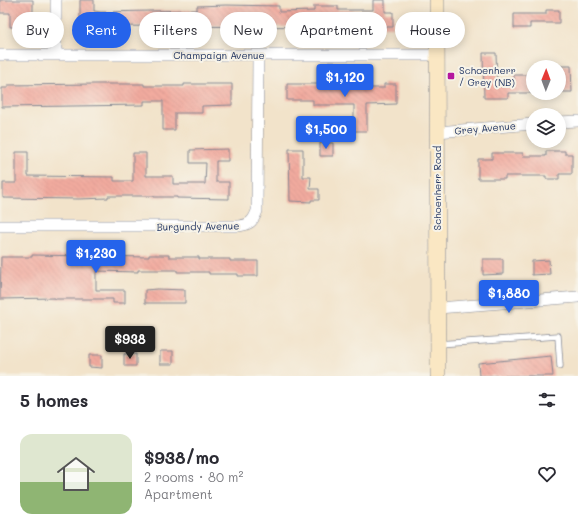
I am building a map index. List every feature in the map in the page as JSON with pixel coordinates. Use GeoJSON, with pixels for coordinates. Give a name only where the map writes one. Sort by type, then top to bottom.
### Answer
{"type":"FeatureCollection","features":[{"type":"Feature","properties":{"kind":"main road","name":"Schoenherr Road"},"geometry":{"type":"LineString","coordinates":[[437,0],[438,376]]}},
{"type":"Feature","properties":{"kind":"street"},"geometry":{"type":"LineString","coordinates":[[56,0],[56,55]]}},
{"type":"Feature","properties":{"kind":"street","name":"Champaign Avenue"},"geometry":{"type":"LineString","coordinates":[[0,55],[437,55]]}},
{"type":"Feature","properties":{"kind":"street","name":"Burgundy Avenue"},"geometry":{"type":"LineString","coordinates":[[0,226],[247,225],[254,220],[257,211],[258,55]]}},
{"type":"Feature","properties":{"kind":"street"},"geometry":{"type":"LineString","coordinates":[[566,122],[578,121]]}},
{"type":"Feature","properties":{"kind":"street","name":"Grey Avenue"},"geometry":{"type":"LineString","coordinates":[[437,132],[526,125]]}},
{"type":"Feature","properties":{"kind":"street"},"geometry":{"type":"LineString","coordinates":[[438,308],[578,297]]}},
{"type":"Feature","properties":{"kind":"lane"},"geometry":{"type":"LineString","coordinates":[[438,344],[558,336],[560,366]]}},
{"type":"Feature","properties":{"kind":"building"},"geometry":{"type":"Polygon","coordinates":[[[0,0],[33,0],[33,12],[12,12],[12,27],[10,27],[10,13],[0,13],[0,0]]]}},
{"type":"Feature","properties":{"kind":"building"},"geometry":{"type":"Polygon","coordinates":[[[80,0],[94,0],[94,11],[101,12],[80,12],[80,0]]]}},
{"type":"Feature","properties":{"kind":"building"},"geometry":{"type":"Polygon","coordinates":[[[373,0],[385,0],[385,12],[285,12],[285,27],[277,27],[277,12],[220,12],[220,26],[212,26],[212,12],[139,12],[139,26],[131,26],[131,12],[101,12],[197,10],[197,6],[226,5],[279,6],[279,12],[314,11],[314,6],[338,6],[338,10],[373,10],[373,0]]]}},
{"type":"Feature","properties":{"kind":"building"},"geometry":{"type":"Polygon","coordinates":[[[546,10],[559,10],[559,23],[530,23],[530,28],[514,28],[514,14],[546,14],[546,10]]]}},
{"type":"Feature","properties":{"kind":"building"},"geometry":{"type":"Polygon","coordinates":[[[387,12],[393,12],[393,27],[387,27],[387,12]]]}},
{"type":"Feature","properties":{"kind":"building"},"geometry":{"type":"Polygon","coordinates":[[[483,53],[496,53],[497,82],[514,82],[514,75],[526,75],[526,93],[508,93],[508,98],[484,98],[483,53]]]}},
{"type":"Feature","properties":{"kind":"building"},"geometry":{"type":"Polygon","coordinates":[[[566,66],[571,66],[572,92],[566,92],[566,66]]]}},
{"type":"Feature","properties":{"kind":"building"},"geometry":{"type":"Polygon","coordinates":[[[96,84],[184,86],[184,84],[232,84],[232,105],[202,106],[202,113],[175,113],[175,130],[163,130],[163,101],[144,101],[144,105],[2,107],[2,88],[8,88],[8,85],[96,84]]]}},
{"type":"Feature","properties":{"kind":"building"},"geometry":{"type":"Polygon","coordinates":[[[287,84],[364,85],[364,88],[384,88],[384,84],[396,84],[396,104],[367,105],[367,131],[354,131],[354,105],[313,105],[313,100],[287,100],[287,84]]]}},
{"type":"Feature","properties":{"kind":"building"},"geometry":{"type":"Polygon","coordinates":[[[320,143],[333,143],[333,156],[320,156],[320,143]]]}},
{"type":"Feature","properties":{"kind":"building"},"geometry":{"type":"Polygon","coordinates":[[[228,149],[228,161],[216,161],[216,182],[229,182],[229,199],[154,196],[108,196],[108,198],[79,199],[3,198],[3,183],[16,183],[16,152],[28,152],[28,176],[114,177],[114,181],[133,181],[133,153],[146,153],[146,176],[173,176],[173,184],[205,184],[206,163],[190,163],[190,150],[228,149]]]}},
{"type":"Feature","properties":{"kind":"building"},"geometry":{"type":"Polygon","coordinates":[[[289,149],[303,149],[303,177],[311,177],[310,189],[319,189],[319,200],[311,200],[311,202],[290,201],[289,149]]]}},
{"type":"Feature","properties":{"kind":"building"},"geometry":{"type":"Polygon","coordinates":[[[546,151],[565,151],[565,154],[572,154],[572,174],[559,174],[559,179],[546,179],[546,176],[505,176],[505,179],[478,179],[478,159],[492,159],[492,153],[523,153],[523,156],[546,156],[546,151]]]}},
{"type":"Feature","properties":{"kind":"building"},"geometry":{"type":"Polygon","coordinates":[[[32,255],[149,257],[149,255],[169,255],[169,257],[199,257],[199,259],[258,261],[258,276],[209,274],[209,272],[177,272],[177,270],[138,270],[138,272],[96,271],[96,290],[125,290],[125,303],[113,303],[113,299],[0,299],[1,257],[32,257],[32,255]]]}},
{"type":"Feature","properties":{"kind":"building"},"geometry":{"type":"Polygon","coordinates":[[[483,259],[503,259],[503,274],[483,275],[483,259]]]}},
{"type":"Feature","properties":{"kind":"building"},"geometry":{"type":"Polygon","coordinates":[[[549,260],[550,274],[532,275],[532,261],[549,260]]]}},
{"type":"Feature","properties":{"kind":"building"},"geometry":{"type":"Polygon","coordinates":[[[145,290],[185,290],[185,303],[145,303],[145,290]]]}},
{"type":"Feature","properties":{"kind":"building"},"geometry":{"type":"Polygon","coordinates":[[[160,351],[173,351],[173,364],[160,364],[160,351]]]}},
{"type":"Feature","properties":{"kind":"building"},"geometry":{"type":"Polygon","coordinates":[[[124,354],[136,354],[136,366],[124,366],[124,354]]]}},
{"type":"Feature","properties":{"kind":"building"},"geometry":{"type":"Polygon","coordinates":[[[89,355],[102,355],[102,368],[89,367],[89,355]]]}},
{"type":"Feature","properties":{"kind":"building"},"geometry":{"type":"Polygon","coordinates":[[[551,356],[553,376],[479,376],[478,363],[551,356]]]}},
{"type":"Feature","properties":{"kind":"place","name":"Schoenherr / Grey (NB)"},"geometry":{"type":"Point","coordinates":[451,76]}}]}
